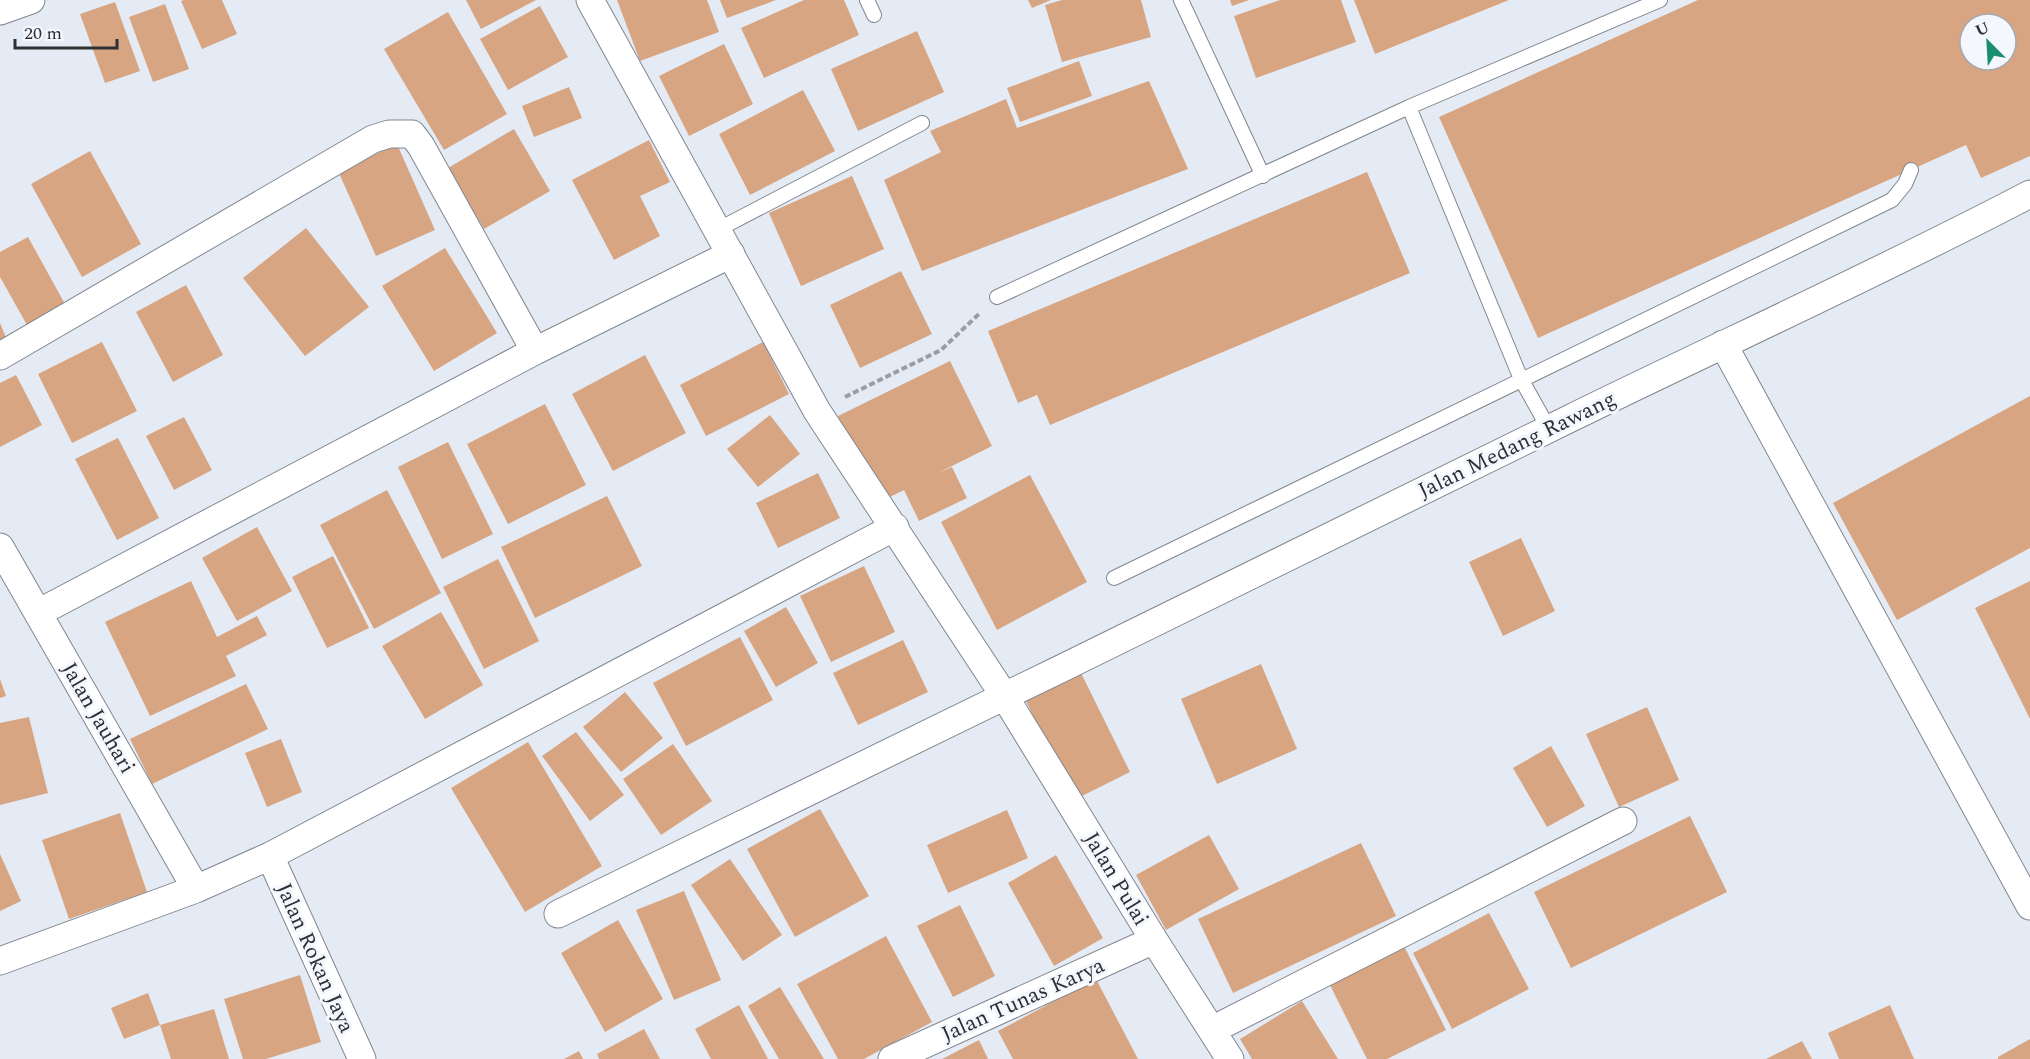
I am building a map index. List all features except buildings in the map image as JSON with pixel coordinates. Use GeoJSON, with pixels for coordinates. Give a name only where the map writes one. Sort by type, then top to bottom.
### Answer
{"type":"FeatureCollection","features":[{"type":"Feature","properties":{"kind":"street"},"geometry":{"type":"LineString","coordinates":[[0,11],[31,0]]}},
{"type":"Feature","properties":{"kind":"street","name":"Jalan Pulai"},"geometry":{"type":"LineString","coordinates":[[590,0],[817,411],[1005,697],[1154,940],[1212,1029],[1223,1057]]}},
{"type":"Feature","properties":{"kind":"street"},"geometry":{"type":"LineString","coordinates":[[0,356],[373,139],[401,134],[412,134],[421,147],[535,351]]}},
{"type":"Feature","properties":{"kind":"street","name":"Jalan Medang Rawang"},"geometry":{"type":"LineString","coordinates":[[558,914],[1723,344],[1942,240],[2030,194]]}},
{"type":"Feature","properties":{"kind":"street"},"geometry":{"type":"LineString","coordinates":[[38,613],[535,351],[731,254]]}},
{"type":"Feature","properties":{"kind":"street"},"geometry":{"type":"LineString","coordinates":[[1723,344],[2030,906]]}},
{"type":"Feature","properties":{"kind":"street"},"geometry":{"type":"LineString","coordinates":[[0,961],[196,889],[270,856],[895,527]]}},
{"type":"Feature","properties":{"kind":"street","name":"Jalan Jauhari"},"geometry":{"type":"LineString","coordinates":[[0,547],[196,889]]}},
{"type":"Feature","properties":{"kind":"street"},"geometry":{"type":"LineString","coordinates":[[1212,1029],[1623,821]]}},
{"type":"Feature","properties":{"kind":"street","name":"Jalan Rokan Jaya"},"geometry":{"type":"LineString","coordinates":[[270,856],[362,1059]]}},
{"type":"Feature","properties":{"kind":"street","name":"Jalan Tunas Karya"},"geometry":{"type":"LineString","coordinates":[[892,1059],[1154,940]]}},
{"type":"Feature","properties":{"kind":"lane"},"geometry":{"type":"LineString","coordinates":[[867,0],[874,15]]}},
{"type":"Feature","properties":{"kind":"lane"},"geometry":{"type":"LineString","coordinates":[[1181,0],[1263,176]]}},
{"type":"Feature","properties":{"kind":"lane"},"geometry":{"type":"LineString","coordinates":[[997,297],[1409,107],[1660,0]]}},
{"type":"Feature","properties":{"kind":"lane"},"geometry":{"type":"LineString","coordinates":[[1409,107],[1521,379],[1550,429]]}},
{"type":"Feature","properties":{"kind":"lane"},"geometry":{"type":"LineString","coordinates":[[717,230],[922,123]]}},
{"type":"Feature","properties":{"kind":"lane"},"geometry":{"type":"LineString","coordinates":[[1114,578],[1892,200],[1905,184],[1911,170]]}},
{"type":"Feature","properties":{"kind":"path"},"geometry":{"type":"LineString","coordinates":[[817,411],[941,350],[997,297]]}}]}
